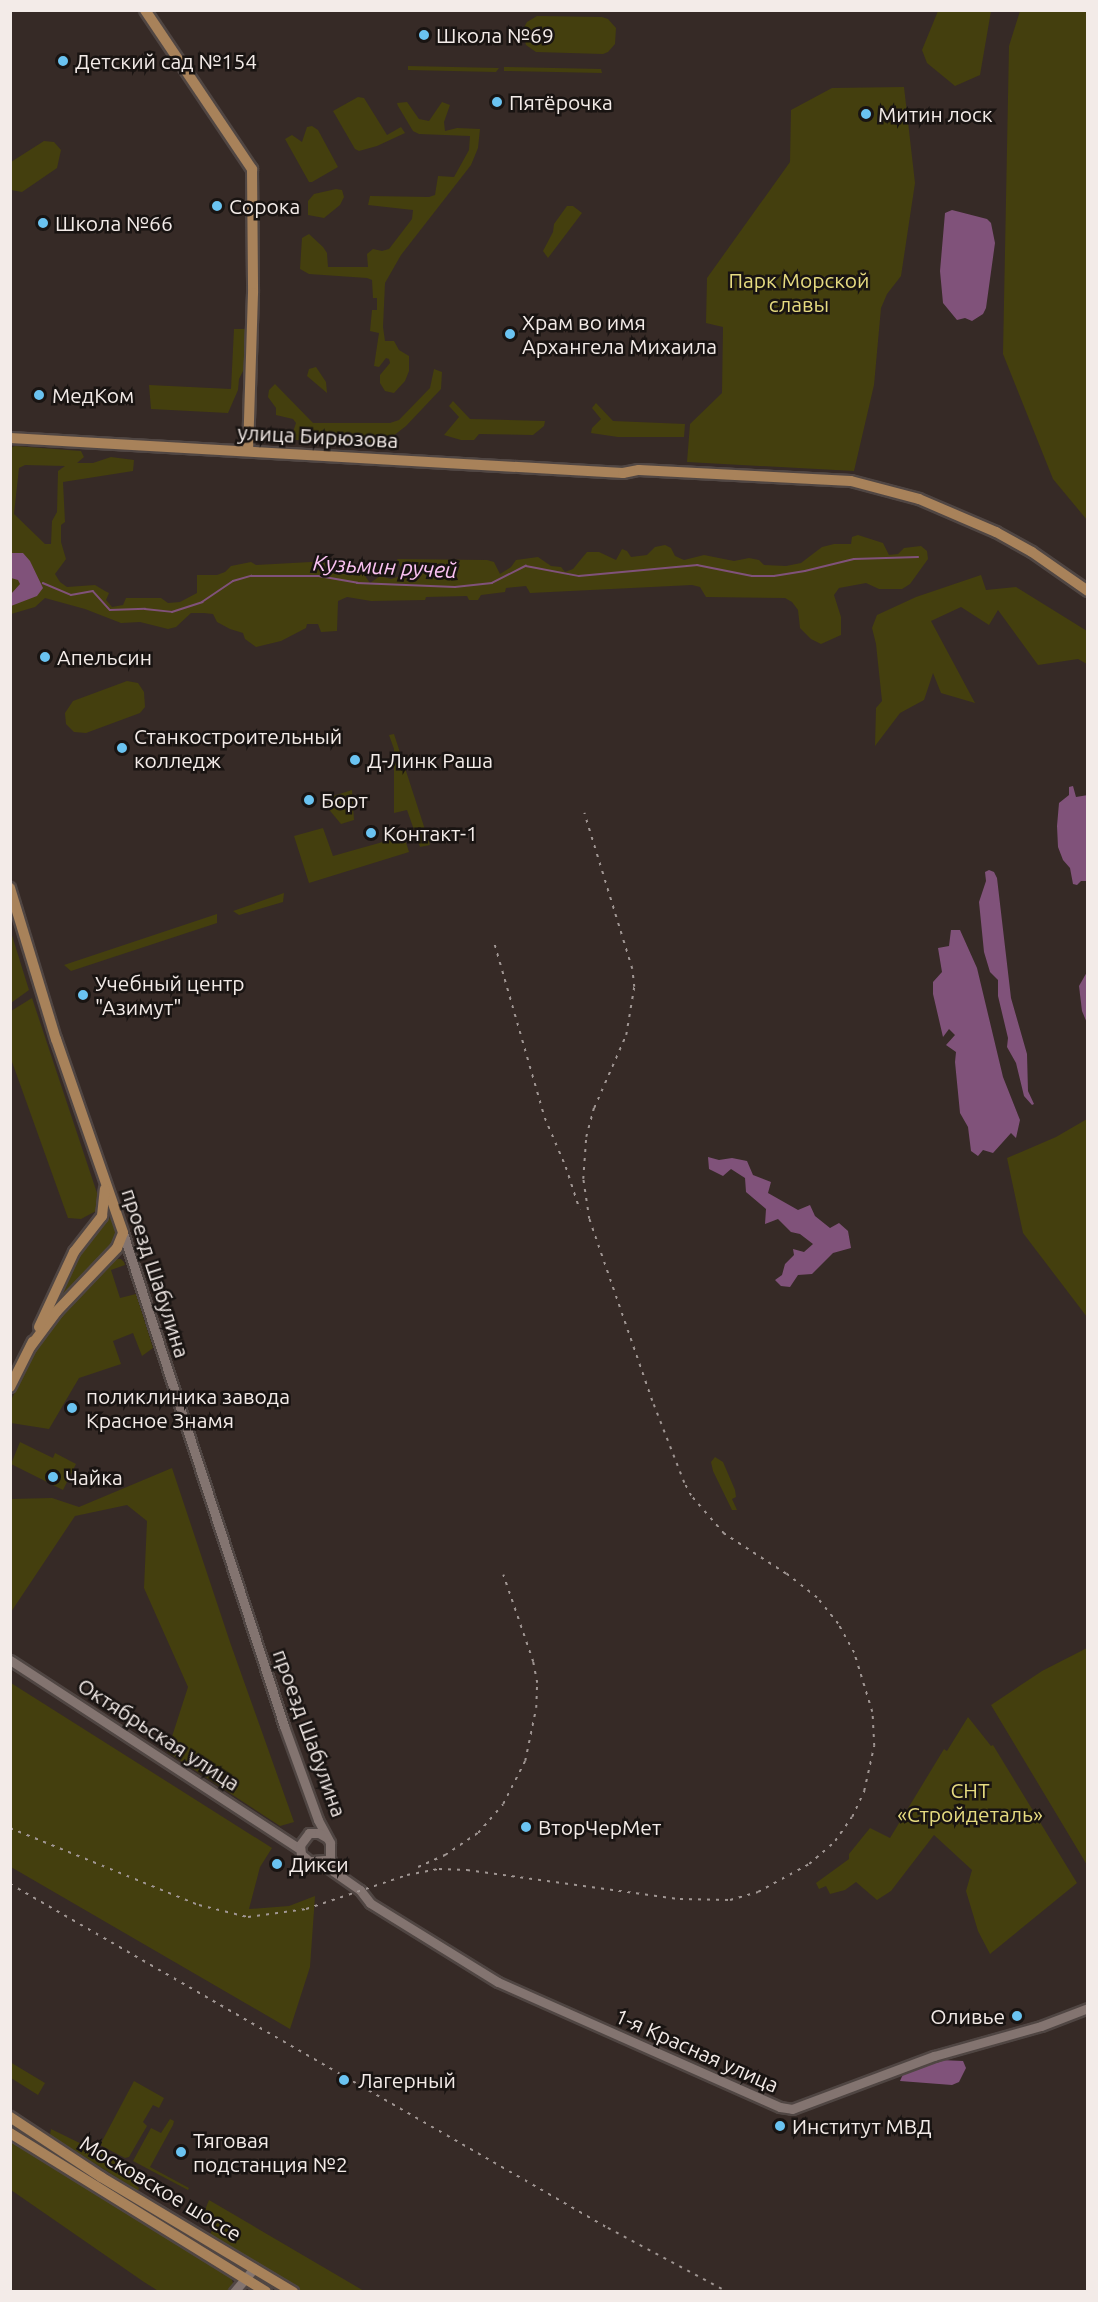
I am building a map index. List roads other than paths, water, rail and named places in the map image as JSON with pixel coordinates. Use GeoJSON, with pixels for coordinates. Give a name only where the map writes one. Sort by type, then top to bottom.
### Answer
{"type":"FeatureCollection","features":[{"type":"Feature","properties":{"kind":"main road"},"geometry":{"type":"LineString","coordinates":[[145,10],[252,169],[253,303],[248,451]]}},
{"type":"Feature","properties":{"kind":"main road","name":"улица Бирюзова"},"geometry":{"type":"LineString","coordinates":[[10,438],[843,488],[880,494],[925,509],[988,536],[1020,552],[1086,595]]}},
{"type":"Feature","properties":{"kind":"main road","name":"проезд Шабулина"},"geometry":{"type":"LineString","coordinates":[[10,888],[59,1050],[123,1233]]}},
{"type":"Feature","properties":{"kind":"main road"},"geometry":{"type":"LineString","coordinates":[[102,1216],[105,1183]]}},
{"type":"Feature","properties":{"kind":"main road"},"geometry":{"type":"LineString","coordinates":[[10,1387],[74,1252],[102,1216],[109,1213],[117,1216]]}},
{"type":"Feature","properties":{"kind":"main road"},"geometry":{"type":"LineString","coordinates":[[31,1346],[57,1311],[120,1244],[123,1233]]}},
{"type":"Feature","properties":{"kind":"main road","name":"Московское шоссе"},"geometry":{"type":"LineString","coordinates":[[10,2117],[101,2177],[293,2292]]}},
{"type":"Feature","properties":{"kind":"main road","name":"Московское шоссе"},"geometry":{"type":"LineString","coordinates":[[10,2133],[266,2292]]}},
{"type":"Feature","properties":{"kind":"street","name":"проезд Шабулина"},"geometry":{"type":"LineString","coordinates":[[123,1233],[195,1458],[236,1573],[284,1726],[318,1820],[328,1839],[329,1853],[335,1871]]}},
{"type":"Feature","properties":{"kind":"street"},"geometry":{"type":"LineString","coordinates":[[109,1256],[125,1255],[133,1265]]}},
{"type":"Feature","properties":{"kind":"street","name":"Октябрьская улица"},"geometry":{"type":"LineString","coordinates":[[10,1660],[287,1841],[301,1845]]}},
{"type":"Feature","properties":{"kind":"street"},"geometry":{"type":"LineString","coordinates":[[314,1832],[319,1824],[318,1820]]}},
{"type":"Feature","properties":{"kind":"street","name":"проезд Шабулина"},"geometry":{"type":"LineString","coordinates":[[301,1845],[314,1832],[328,1839]]}},
{"type":"Feature","properties":{"kind":"street"},"geometry":{"type":"LineString","coordinates":[[301,1845],[309,1861],[320,1862],[329,1853]]}},
{"type":"Feature","properties":{"kind":"street","name":"1-я Красная улица"},"geometry":{"type":"LineString","coordinates":[[320,1862],[360,1890],[370,1903],[498,1982],[792,2109],[934,2056],[1041,2026],[1088,2008]]}},
{"type":"Feature","properties":{"kind":"street"},"geometry":{"type":"LineString","coordinates":[[234,2292],[254,2268]]}},
{"type":"Feature","properties":{"kind":"waterway","name":"Кузьмин ручей"},"geometry":{"type":"LineString","coordinates":[[43,583],[71,595],[93,591],[110,610],[145,609],[172,612],[202,602],[233,581],[251,576],[319,576],[357,583],[455,587],[492,583],[526,566],[579,576],[697,565],[752,576],[774,576],[854,559],[918,557]]}},
{"type":"Feature","properties":{"kind":"railway"},"geometry":{"type":"LineString","coordinates":[[10,1828],[199,1905],[248,1917],[306,1909],[407,1875],[439,1869],[467,1870],[680,1899],[730,1900],[758,1892],[809,1864],[835,1841],[852,1817],[864,1791],[874,1746],[872,1712],[854,1653],[838,1624],[817,1598],[786,1574],[724,1534],[691,1496],[652,1401],[589,1219],[583,1179],[586,1137],[594,1108],[626,1035],[634,987],[632,969],[584,813]]}},
{"type":"Feature","properties":{"kind":"railway"},"geometry":{"type":"LineString","coordinates":[[495,945],[545,1118],[566,1167],[580,1210]]}},
{"type":"Feature","properties":{"kind":"railway"},"geometry":{"type":"LineString","coordinates":[[418,1867],[445,1855],[478,1833],[503,1804],[525,1761],[536,1708],[537,1683],[533,1662],[503,1575]]}},
{"type":"Feature","properties":{"kind":"railway"},"geometry":{"type":"LineString","coordinates":[[10,1884],[608,2228],[728,2292]]}},
{"type":"Feature","properties":{"kind":"place","name":"Школа №69"},"geometry":{"type":"Point","coordinates":[424,35]}},
{"type":"Feature","properties":{"kind":"place","name":"Детский сад №154"},"geometry":{"type":"Point","coordinates":[63,61]}},
{"type":"Feature","properties":{"kind":"place","name":"Пятёрочка"},"geometry":{"type":"Point","coordinates":[497,102]}},
{"type":"Feature","properties":{"kind":"place","name":"Митин лоск"},"geometry":{"type":"Point","coordinates":[866,114]}},
{"type":"Feature","properties":{"kind":"place","name":"Сорока"},"geometry":{"type":"Point","coordinates":[217,206]}},
{"type":"Feature","properties":{"kind":"place","name":"Школа №66"},"geometry":{"type":"Point","coordinates":[43,223]}},
{"type":"Feature","properties":{"kind":"place","name":"Храм во имя Архангела Михаила"},"geometry":{"type":"Point","coordinates":[510,334]}},
{"type":"Feature","properties":{"kind":"place","name":"МедКом"},"geometry":{"type":"Point","coordinates":[39,395]}},
{"type":"Feature","properties":{"kind":"place","name":"Апельсин"},"geometry":{"type":"Point","coordinates":[45,657]}},
{"type":"Feature","properties":{"kind":"place","name":"Станкостроительный колледж"},"geometry":{"type":"Point","coordinates":[122,748]}},
{"type":"Feature","properties":{"kind":"place","name":"Д-Линк Раша"},"geometry":{"type":"Point","coordinates":[355,760]}},
{"type":"Feature","properties":{"kind":"place","name":"Борт"},"geometry":{"type":"Point","coordinates":[309,800]}},
{"type":"Feature","properties":{"kind":"place","name":"Контакт-1"},"geometry":{"type":"Point","coordinates":[371,833]}},
{"type":"Feature","properties":{"kind":"place","name":"Учебный центр \"Азимут\""},"geometry":{"type":"Point","coordinates":[83,995]}},
{"type":"Feature","properties":{"kind":"place","name":"поликлиника завода Красное Знамя"},"geometry":{"type":"Point","coordinates":[72,1408]}},
{"type":"Feature","properties":{"kind":"place","name":"Чайка"},"geometry":{"type":"Point","coordinates":[53,1477]}},
{"type":"Feature","properties":{"kind":"place","name":"ВторЧерМет"},"geometry":{"type":"Point","coordinates":[526,1827]}},
{"type":"Feature","properties":{"kind":"place","name":"Дикси"},"geometry":{"type":"Point","coordinates":[277,1864]}},
{"type":"Feature","properties":{"kind":"place","name":"Оливье"},"geometry":{"type":"Point","coordinates":[1017,2016]}},
{"type":"Feature","properties":{"kind":"place","name":"Лагерный"},"geometry":{"type":"Point","coordinates":[344,2080]}},
{"type":"Feature","properties":{"kind":"place","name":"Институт МВД"},"geometry":{"type":"Point","coordinates":[780,2126]}},
{"type":"Feature","properties":{"kind":"place","name":"Тяговая подстанция №2"},"geometry":{"type":"Point","coordinates":[181,2152]}},
{"type":"Feature","properties":{"kind":"park label","name":"Парк Морской славы"},"geometry":{"type":"Point","coordinates":[799,292]}},
{"type":"Feature","properties":{"kind":"park label","name":"СНТ «Стройдеталь»"},"geometry":{"type":"Point","coordinates":[970,1802]}}]}
